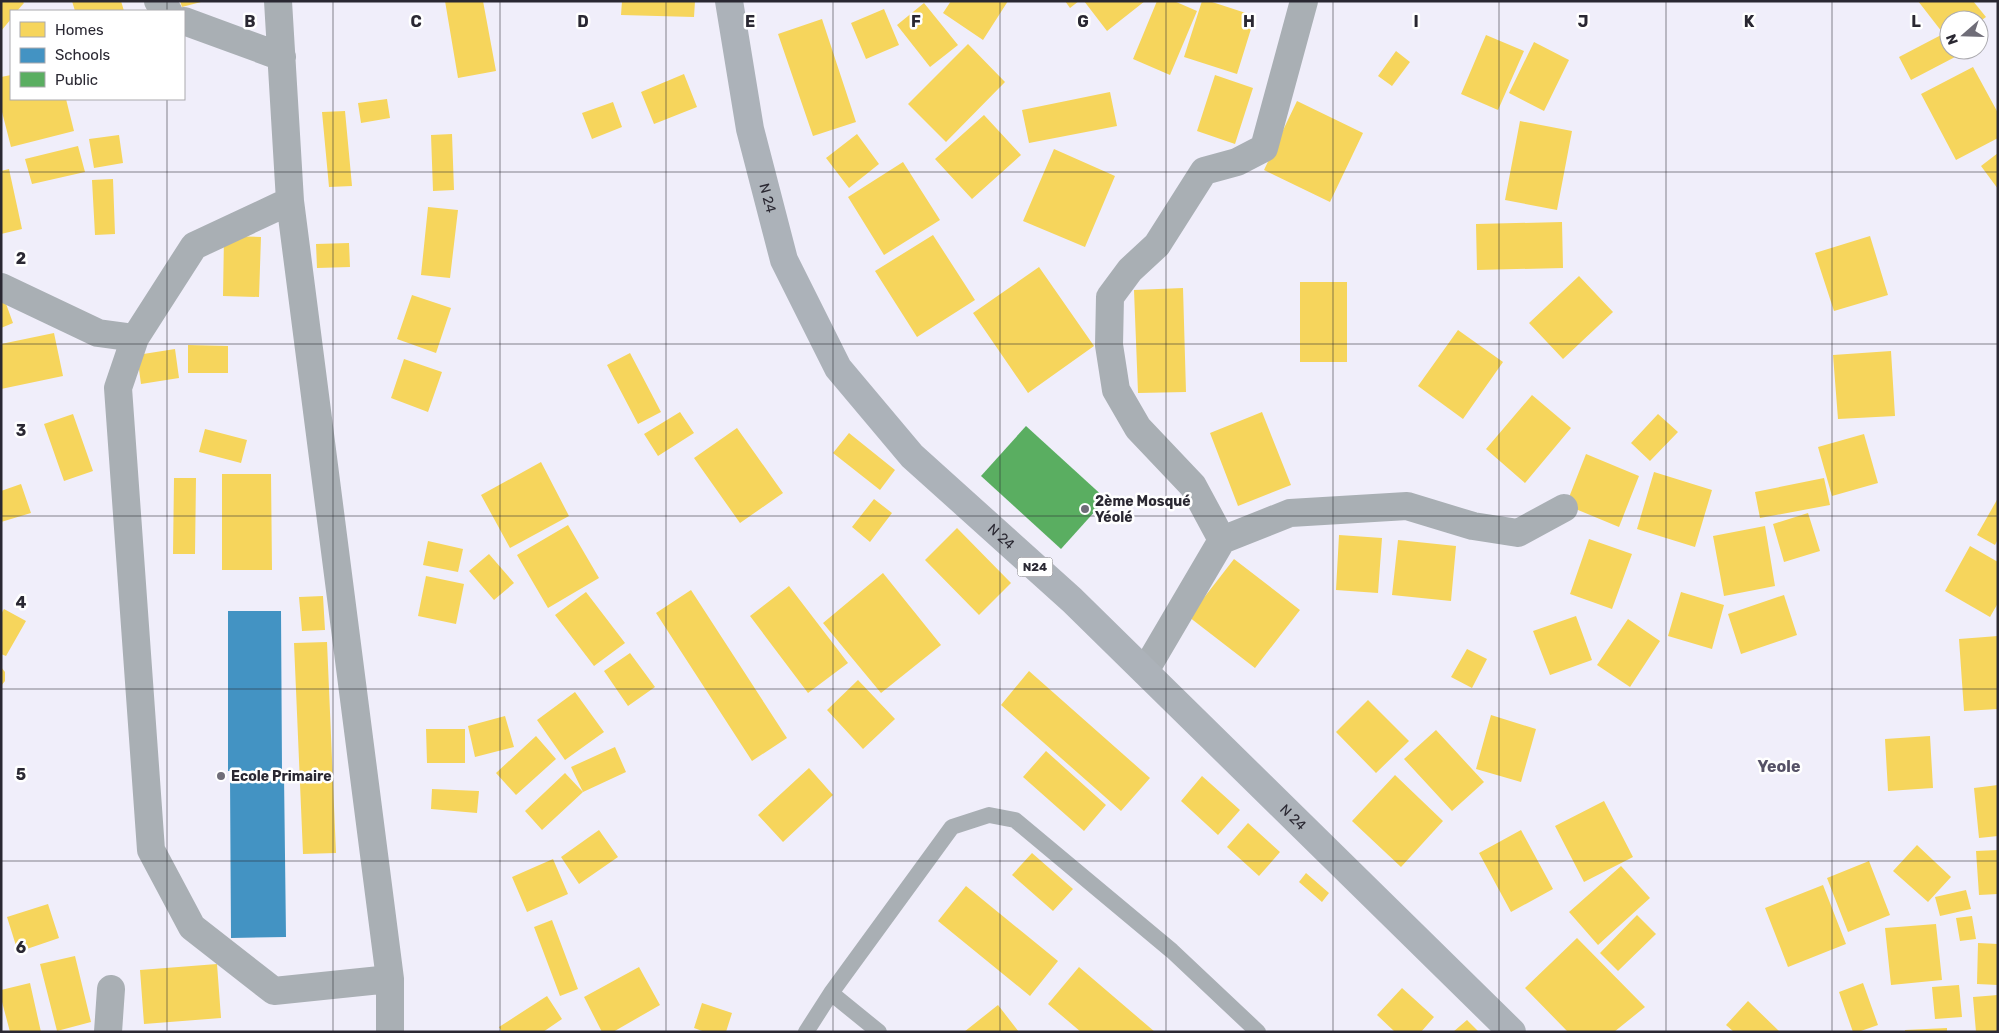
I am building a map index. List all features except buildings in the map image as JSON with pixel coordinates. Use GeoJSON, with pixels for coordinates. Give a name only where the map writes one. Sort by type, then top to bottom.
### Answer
{"type":"FeatureCollection","features":[{"type":"Feature","properties":{"kind":"main road","name":"N 24"},"geometry":{"type":"LineString","coordinates":[[730,1],[750,129],[784,260],[838,368],[912,456],[1072,600],[1512,1032]]}},
{"type":"Feature","properties":{"kind":"street"},"geometry":{"type":"LineString","coordinates":[[158,1],[167,10]]}},
{"type":"Feature","properties":{"kind":"street"},"geometry":{"type":"LineString","coordinates":[[278,1],[290,201],[390,979],[390,1032]]}},
{"type":"Feature","properties":{"kind":"street"},"geometry":{"type":"LineString","coordinates":[[1222,540],[1193,486],[1138,428],[1116,390],[1109,345],[1110,297],[1130,270],[1157,245],[1204,171],[1237,162],[1264,148],[1304,1]]}},
{"type":"Feature","properties":{"kind":"street"},"geometry":{"type":"LineString","coordinates":[[185,21],[282,57]]}},
{"type":"Feature","properties":{"kind":"street"},"geometry":{"type":"LineString","coordinates":[[290,201],[194,246],[135,338],[118,388],[151,850],[192,927],[274,991],[390,979]]}},
{"type":"Feature","properties":{"kind":"street"},"geometry":{"type":"LineString","coordinates":[[1,287],[98,333],[135,338]]}},
{"type":"Feature","properties":{"kind":"street"},"geometry":{"type":"LineString","coordinates":[[1145,671],[1222,540],[1290,513],[1407,506],[1473,526],[1518,533],[1564,508]]}},
{"type":"Feature","properties":{"kind":"street"},"geometry":{"type":"LineString","coordinates":[[108,1032],[111,989]]}},
{"type":"Feature","properties":{"kind":"lane"},"geometry":{"type":"LineString","coordinates":[[806,1032],[831,994],[952,827],[989,815],[1015,820],[1172,951],[1258,1032]]}},
{"type":"Feature","properties":{"kind":"lane"},"geometry":{"type":"LineString","coordinates":[[831,994],[879,1032]]}},
{"type":"Feature","properties":{"kind":"place","name":"2ème Mosqué Yéolé"},"geometry":{"type":"Point","coordinates":[1085,509]}},
{"type":"Feature","properties":{"kind":"place","name":"Ecole Primaire"},"geometry":{"type":"Point","coordinates":[221,776]}},
{"type":"Feature","properties":{"kind":"district","name":"Yeole"},"geometry":{"type":"Point","coordinates":[1779,766]}}]}
